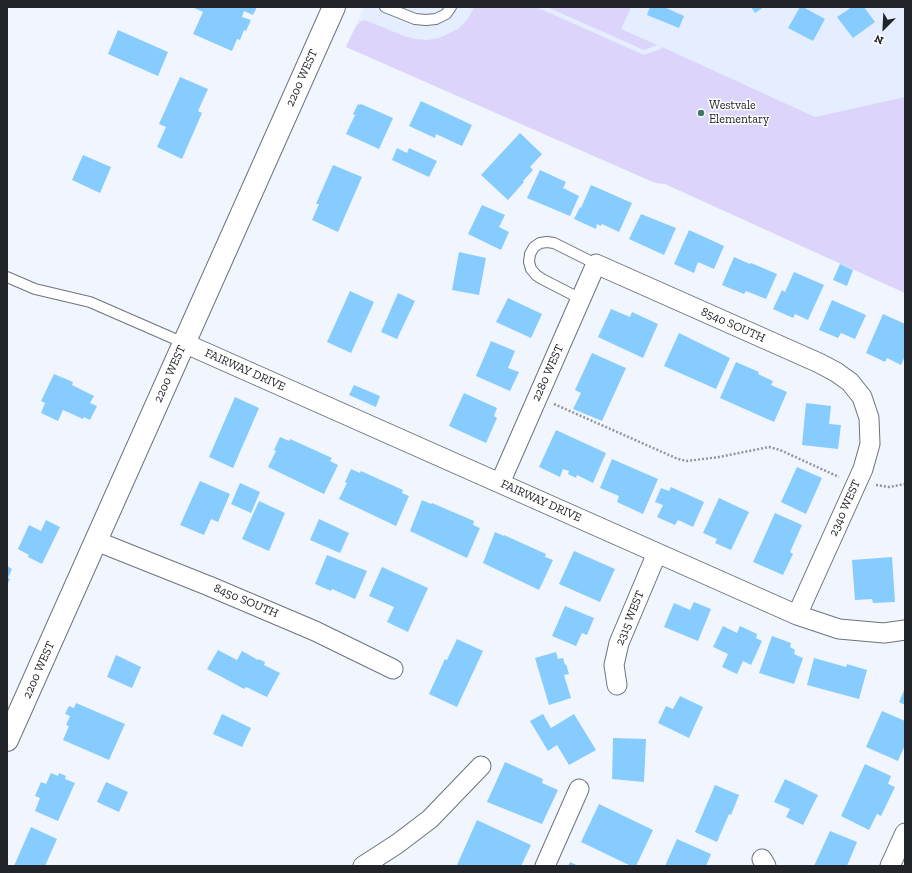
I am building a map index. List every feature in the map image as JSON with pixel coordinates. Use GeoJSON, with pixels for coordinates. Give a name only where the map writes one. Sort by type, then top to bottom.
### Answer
{"type":"FeatureCollection","features":[{"type":"Feature","properties":{"kind":"street","name":"2200 WEST"},"geometry":{"type":"LineString","coordinates":[[7,740],[334,7]]}},
{"type":"Feature","properties":{"kind":"street","name":"2280 WEST"},"geometry":{"type":"LineString","coordinates":[[500,483],[596,264]]}},
{"type":"Feature","properties":{"kind":"street","name":"8540 SOUTH"},"geometry":{"type":"LineString","coordinates":[[596,264],[819,363],[836,372],[850,382],[862,397]]}},
{"type":"Feature","properties":{"kind":"street","name":"FAIRWAY DRIVE"},"geometry":{"type":"LineString","coordinates":[[184,343],[797,615],[839,628],[884,633],[905,630]]}},
{"type":"Feature","properties":{"kind":"street","name":"2340 WEST"},"geometry":{"type":"LineString","coordinates":[[797,615],[863,469],[870,444],[869,418],[862,397]]}},
{"type":"Feature","properties":{"kind":"street","name":"8450 SOUTH"},"geometry":{"type":"LineString","coordinates":[[96,541],[209,586],[315,631],[393,669]]}},
{"type":"Feature","properties":{"kind":"street","name":"2315 WEST"},"geometry":{"type":"LineString","coordinates":[[617,684],[614,665],[619,643],[657,553]]}},
{"type":"Feature","properties":{"kind":"street"},"geometry":{"type":"LineString","coordinates":[[363,866],[397,844],[430,819],[481,766]]}},
{"type":"Feature","properties":{"kind":"street"},"geometry":{"type":"LineString","coordinates":[[545,866],[579,789]]}},
{"type":"Feature","properties":{"kind":"street"},"geometry":{"type":"LineString","coordinates":[[890,866],[905,833]]}},
{"type":"Feature","properties":{"kind":"lane"},"geometry":{"type":"LineString","coordinates":[[385,7],[406,11],[426,20],[436,19],[446,14],[450,7]]}},
{"type":"Feature","properties":{"kind":"lane"},"geometry":{"type":"LineString","coordinates":[[581,299],[536,275],[531,269],[529,262],[530,254],[534,247],[540,243],[547,242],[560,246],[596,264]]}},
{"type":"Feature","properties":{"kind":"lane"},"geometry":{"type":"LineString","coordinates":[[7,277],[35,289],[90,302],[184,343]]}},
{"type":"Feature","properties":{"kind":"path"},"geometry":{"type":"LineString","coordinates":[[538,397],[678,459],[687,461],[719,457],[770,447],[780,450],[845,480]]}},
{"type":"Feature","properties":{"kind":"path"},"geometry":{"type":"LineString","coordinates":[[872,485],[889,487],[905,484]]}},
{"type":"Feature","properties":{"kind":"shaded area","name":"Westvale Elementary"},"geometry":{"type":"Polygon","coordinates":[[[364,7],[905,7],[905,293],[665,184],[656,183],[646,179],[346,47],[364,7]]]}},
{"type":"Feature","properties":{"kind":"shaded area","name":"Westvale Elementary"},"geometry":{"type":"Polygon","coordinates":[[[474,7],[536,7],[644,55],[661,49],[662,47],[815,117],[905,97],[905,293],[665,184],[656,183],[646,179],[346,47],[355,28],[361,21],[365,20],[404,36],[427,40],[439,38],[458,29],[468,19],[474,7]]]}},
{"type":"Feature","properties":{"kind":"shaded area"},"geometry":{"type":"Polygon","coordinates":[[[547,7],[631,7],[621,29],[657,45],[644,50],[547,7]]]}},
{"type":"Feature","properties":{"kind":"building"},"geometry":{"type":"Polygon","coordinates":[[[192,7],[257,7],[253,15],[244,11],[242,17],[251,20],[246,31],[244,30],[240,40],[237,39],[232,51],[193,34],[203,12],[192,7]]]}},
{"type":"Feature","properties":{"kind":"building"},"geometry":{"type":"Polygon","coordinates":[[[650,7],[664,7],[684,16],[679,28],[647,15],[650,7]]]}},
{"type":"Feature","properties":{"kind":"building"},"geometry":{"type":"Polygon","coordinates":[[[751,7],[764,7],[755,13],[751,7]]]}},
{"type":"Feature","properties":{"kind":"building"},"geometry":{"type":"Polygon","coordinates":[[[800,7],[803,7],[825,19],[813,41],[788,28],[800,7]]]}},
{"type":"Feature","properties":{"kind":"building"},"geometry":{"type":"Polygon","coordinates":[[[852,7],[864,7],[875,22],[853,38],[837,17],[852,7]]]}},
{"type":"Feature","properties":{"kind":"building"},"geometry":{"type":"Polygon","coordinates":[[[118,30],[168,52],[158,76],[108,54],[118,30]]]}},
{"type":"Feature","properties":{"kind":"building"},"geometry":{"type":"Polygon","coordinates":[[[180,77],[208,89],[198,111],[202,113],[182,159],[157,147],[166,127],[159,124],[180,77]]]}},
{"type":"Feature","properties":{"kind":"building"},"geometry":{"type":"Polygon","coordinates":[[[421,101],[472,125],[462,146],[436,134],[435,138],[409,126],[421,101]]]}},
{"type":"Feature","properties":{"kind":"building"},"geometry":{"type":"Polygon","coordinates":[[[358,104],[393,118],[379,149],[346,134],[355,115],[353,114],[358,104]]]}},
{"type":"Feature","properties":{"kind":"building"},"geometry":{"type":"Polygon","coordinates":[[[520,133],[542,154],[530,167],[533,170],[508,200],[481,175],[520,133]]]}},
{"type":"Feature","properties":{"kind":"building"},"geometry":{"type":"Polygon","coordinates":[[[397,148],[407,153],[409,148],[437,161],[429,177],[392,160],[397,148]]]}},
{"type":"Feature","properties":{"kind":"building"},"geometry":{"type":"Polygon","coordinates":[[[83,155],[111,167],[100,193],[72,180],[83,155]]]}},
{"type":"Feature","properties":{"kind":"building"},"geometry":{"type":"Polygon","coordinates":[[[333,165],[362,177],[338,232],[312,220],[319,204],[316,204],[333,165]]]}},
{"type":"Feature","properties":{"kind":"building"},"geometry":{"type":"Polygon","coordinates":[[[540,170],[566,182],[563,188],[579,196],[570,216],[527,198],[540,170]]]}},
{"type":"Feature","properties":{"kind":"building"},"geometry":{"type":"Polygon","coordinates":[[[591,185],[632,203],[619,232],[602,224],[601,226],[597,224],[596,229],[574,219],[580,207],[581,208],[591,185]]]}},
{"type":"Feature","properties":{"kind":"building"},"geometry":{"type":"Polygon","coordinates":[[[482,205],[505,215],[499,227],[509,232],[501,250],[468,234],[482,205]]]}},
{"type":"Feature","properties":{"kind":"building"},"geometry":{"type":"Polygon","coordinates":[[[641,214],[676,228],[664,255],[629,239],[641,214]]]}},
{"type":"Feature","properties":{"kind":"building"},"geometry":{"type":"Polygon","coordinates":[[[689,230],[724,246],[714,269],[698,262],[694,273],[674,264],[689,230]]]}},
{"type":"Feature","properties":{"kind":"building"},"geometry":{"type":"Polygon","coordinates":[[[459,252],[486,258],[479,295],[452,290],[459,252]]]}},
{"type":"Feature","properties":{"kind":"building"},"geometry":{"type":"Polygon","coordinates":[[[734,257],[777,274],[766,299],[746,291],[744,294],[722,285],[734,257]]]}},
{"type":"Feature","properties":{"kind":"building"},"geometry":{"type":"Polygon","coordinates":[[[840,264],[853,270],[847,286],[833,280],[840,264]]]}},
{"type":"Feature","properties":{"kind":"building"},"geometry":{"type":"Polygon","coordinates":[[[794,272],[824,285],[808,320],[795,314],[793,318],[773,309],[782,290],[785,292],[794,272]]]}},
{"type":"Feature","properties":{"kind":"building"},"geometry":{"type":"Polygon","coordinates":[[[350,291],[374,302],[351,353],[327,342],[350,291]]]}},
{"type":"Feature","properties":{"kind":"building"},"geometry":{"type":"Polygon","coordinates":[[[398,293],[415,301],[397,339],[381,332],[398,293]]]}},
{"type":"Feature","properties":{"kind":"building"},"geometry":{"type":"Polygon","coordinates":[[[508,298],[542,314],[531,338],[496,322],[508,298]]]}},
{"type":"Feature","properties":{"kind":"building"},"geometry":{"type":"Polygon","coordinates":[[[832,300],[866,315],[855,339],[841,333],[838,338],[819,330],[832,300]]]}},
{"type":"Feature","properties":{"kind":"building"},"geometry":{"type":"Polygon","coordinates":[[[611,309],[630,317],[632,312],[658,324],[643,358],[598,337],[611,309]]]}},
{"type":"Feature","properties":{"kind":"building"},"geometry":{"type":"Polygon","coordinates":[[[883,314],[905,324],[905,356],[901,365],[887,358],[885,362],[866,353],[883,314]]]}},
{"type":"Feature","properties":{"kind":"building"},"geometry":{"type":"Polygon","coordinates":[[[679,333],[730,358],[716,389],[664,366],[679,333]]]}},
{"type":"Feature","properties":{"kind":"building"},"geometry":{"type":"Polygon","coordinates":[[[491,341],[515,351],[508,368],[519,372],[510,391],[476,376],[491,341]]]}},
{"type":"Feature","properties":{"kind":"building"},"geometry":{"type":"Polygon","coordinates":[[[592,353],[626,368],[602,421],[573,409],[581,393],[575,390],[592,353]]]}},
{"type":"Feature","properties":{"kind":"building"},"geometry":{"type":"Polygon","coordinates":[[[736,362],[759,372],[758,374],[773,381],[771,385],[787,392],[774,422],[720,398],[736,362]]]}},
{"type":"Feature","properties":{"kind":"building"},"geometry":{"type":"Polygon","coordinates":[[[54,374],[73,382],[72,385],[94,396],[90,403],[97,406],[90,420],[84,417],[83,419],[63,410],[58,421],[41,413],[45,403],[41,401],[54,374]]]}},
{"type":"Feature","properties":{"kind":"building"},"geometry":{"type":"Polygon","coordinates":[[[354,385],[380,396],[376,407],[349,395],[354,385]]]}},
{"type":"Feature","properties":{"kind":"building"},"geometry":{"type":"Polygon","coordinates":[[[464,393],[497,408],[494,416],[497,418],[486,443],[449,426],[464,393]]]}},
{"type":"Feature","properties":{"kind":"building"},"geometry":{"type":"Polygon","coordinates":[[[235,397],[259,408],[233,468],[209,457],[235,397]]]}},
{"type":"Feature","properties":{"kind":"building"},"geometry":{"type":"Polygon","coordinates":[[[806,403],[831,406],[829,424],[841,425],[838,449],[802,445],[806,403]]]}},
{"type":"Feature","properties":{"kind":"building"},"geometry":{"type":"Polygon","coordinates":[[[556,430],[606,453],[593,483],[577,475],[576,478],[568,474],[569,471],[563,469],[560,477],[539,467],[556,430]]]}},
{"type":"Feature","properties":{"kind":"building"},"geometry":{"type":"Polygon","coordinates":[[[280,437],[289,441],[290,439],[332,458],[330,461],[338,465],[324,494],[268,467],[276,451],[274,450],[280,437]]]}},
{"type":"Feature","properties":{"kind":"building"},"geometry":{"type":"Polygon","coordinates":[[[612,459],[658,479],[643,514],[617,502],[619,496],[600,488],[612,459]]]}},
{"type":"Feature","properties":{"kind":"building"},"geometry":{"type":"Polygon","coordinates":[[[797,467],[822,478],[806,514],[781,502],[797,467]]]}},
{"type":"Feature","properties":{"kind":"building"},"geometry":{"type":"Polygon","coordinates":[[[351,469],[360,473],[361,471],[403,490],[402,493],[409,496],[396,526],[339,499],[347,483],[345,482],[351,469]]]}},
{"type":"Feature","properties":{"kind":"building"},"geometry":{"type":"Polygon","coordinates":[[[200,481],[230,494],[218,522],[211,519],[204,535],[180,525],[200,481]]]}},
{"type":"Feature","properties":{"kind":"building"},"geometry":{"type":"Polygon","coordinates":[[[240,483],[260,492],[251,513],[231,504],[240,483]]]}},
{"type":"Feature","properties":{"kind":"building"},"geometry":{"type":"Polygon","coordinates":[[[671,487],[704,502],[693,527],[678,520],[675,525],[657,517],[663,505],[655,502],[661,488],[669,491],[671,487]]]}},
{"type":"Feature","properties":{"kind":"building"},"geometry":{"type":"Polygon","coordinates":[[[719,498],[749,512],[731,550],[715,543],[717,539],[703,533],[719,498]]]}},
{"type":"Feature","properties":{"kind":"building"},"geometry":{"type":"Polygon","coordinates":[[[422,500],[474,521],[473,525],[480,528],[467,558],[410,531],[422,500]]]}},
{"type":"Feature","properties":{"kind":"building"},"geometry":{"type":"Polygon","coordinates":[[[259,501],[285,513],[269,551],[242,539],[259,501]]]}},
{"type":"Feature","properties":{"kind":"building"},"geometry":{"type":"Polygon","coordinates":[[[775,513],[802,525],[790,552],[793,554],[783,575],[753,562],[775,513]]]}},
{"type":"Feature","properties":{"kind":"building"},"geometry":{"type":"Polygon","coordinates":[[[319,519],[349,533],[340,553],[310,540],[319,519]]]}},
{"type":"Feature","properties":{"kind":"building"},"geometry":{"type":"Polygon","coordinates":[[[46,520],[60,527],[42,564],[28,557],[29,555],[18,549],[29,525],[41,531],[46,520]]]}},
{"type":"Feature","properties":{"kind":"building"},"geometry":{"type":"Polygon","coordinates":[[[495,532],[546,554],[545,557],[553,560],[539,590],[483,563],[495,532]]]}},
{"type":"Feature","properties":{"kind":"building"},"geometry":{"type":"Polygon","coordinates":[[[574,551],[615,569],[600,602],[559,584],[574,551]]]}},
{"type":"Feature","properties":{"kind":"building"},"geometry":{"type":"Polygon","coordinates":[[[327,555],[367,571],[355,599],[332,589],[331,591],[315,584],[327,555]]]}},
{"type":"Feature","properties":{"kind":"building"},"geometry":{"type":"Polygon","coordinates":[[[892,557],[895,602],[873,603],[872,599],[855,600],[852,560],[892,557]]]}},
{"type":"Feature","properties":{"kind":"building"},"geometry":{"type":"Polygon","coordinates":[[[7,566],[12,569],[7,585],[7,566]]]}},
{"type":"Feature","properties":{"kind":"building"},"geometry":{"type":"Polygon","coordinates":[[[382,567],[428,588],[408,632],[387,622],[394,607],[369,596],[382,567]]]}},
{"type":"Feature","properties":{"kind":"building"},"geometry":{"type":"Polygon","coordinates":[[[694,602],[711,609],[698,641],[664,627],[674,603],[690,610],[694,602]]]}},
{"type":"Feature","properties":{"kind":"building"},"geometry":{"type":"Polygon","coordinates":[[[565,606],[594,618],[587,635],[582,633],[576,646],[552,636],[565,606]]]}},
{"type":"Feature","properties":{"kind":"building"},"geometry":{"type":"Polygon","coordinates":[[[723,626],[737,633],[740,626],[757,634],[756,638],[762,641],[751,665],[743,661],[737,674],[722,667],[728,654],[713,647],[723,626]]]}},
{"type":"Feature","properties":{"kind":"building"},"geometry":{"type":"Polygon","coordinates":[[[772,636],[791,643],[790,647],[795,650],[794,654],[803,658],[794,684],[759,673],[772,636]]]}},
{"type":"Feature","properties":{"kind":"building"},"geometry":{"type":"Polygon","coordinates":[[[457,639],[483,651],[457,707],[429,694],[445,659],[447,660],[457,639]]]}},
{"type":"Feature","properties":{"kind":"building"},"geometry":{"type":"Polygon","coordinates":[[[218,650],[237,660],[242,651],[258,660],[259,659],[265,662],[264,665],[280,673],[267,697],[246,687],[244,689],[207,669],[218,650]]]}},
{"type":"Feature","properties":{"kind":"building"},"geometry":{"type":"Polygon","coordinates":[[[556,652],[558,659],[563,658],[565,665],[566,664],[569,674],[564,675],[571,698],[549,705],[535,658],[556,652]]]}},
{"type":"Feature","properties":{"kind":"building"},"geometry":{"type":"Polygon","coordinates":[[[116,655],[141,667],[132,688],[107,677],[116,655]]]}},
{"type":"Feature","properties":{"kind":"building"},"geometry":{"type":"Polygon","coordinates":[[[814,658],[846,667],[847,664],[867,670],[859,699],[807,685],[814,658]]]}},
{"type":"Feature","properties":{"kind":"building"},"geometry":{"type":"Polygon","coordinates":[[[905,688],[905,705],[899,702],[905,688]]]}},
{"type":"Feature","properties":{"kind":"building"},"geometry":{"type":"Polygon","coordinates":[[[680,696],[703,707],[689,738],[658,723],[666,706],[673,709],[680,696]]]}},
{"type":"Feature","properties":{"kind":"building"},"geometry":{"type":"Polygon","coordinates":[[[76,703],[125,724],[109,760],[63,740],[69,726],[66,725],[70,716],[65,714],[69,706],[74,708],[76,703]]]}},
{"type":"Feature","properties":{"kind":"building"},"geometry":{"type":"Polygon","coordinates":[[[882,711],[905,721],[905,745],[898,761],[866,747],[882,711]]]}},
{"type":"Feature","properties":{"kind":"building"},"geometry":{"type":"Polygon","coordinates":[[[222,714],[251,728],[242,747],[213,734],[222,714]]]}},
{"type":"Feature","properties":{"kind":"building"},"geometry":{"type":"Polygon","coordinates":[[[543,714],[551,728],[574,714],[596,750],[569,765],[557,745],[548,751],[530,721],[543,714]]]}},
{"type":"Feature","properties":{"kind":"building"},"geometry":{"type":"Polygon","coordinates":[[[613,738],[646,739],[644,782],[612,779],[613,738]]]}},
{"type":"Feature","properties":{"kind":"building"},"geometry":{"type":"Polygon","coordinates":[[[505,762],[543,779],[542,783],[558,790],[542,824],[487,802],[505,762]]]}},
{"type":"Feature","properties":{"kind":"building"},"geometry":{"type":"Polygon","coordinates":[[[865,764],[891,776],[888,784],[895,787],[881,816],[877,814],[869,830],[841,816],[865,764]]]}},
{"type":"Feature","properties":{"kind":"building"},"geometry":{"type":"Polygon","coordinates":[[[51,773],[58,776],[59,773],[66,776],[65,779],[75,783],[58,821],[35,811],[40,798],[35,796],[41,782],[46,784],[51,773]]]}},
{"type":"Feature","properties":{"kind":"building"},"geometry":{"type":"Polygon","coordinates":[[[785,779],[818,795],[803,825],[786,817],[790,809],[774,802],[785,779]]]}},
{"type":"Feature","properties":{"kind":"building"},"geometry":{"type":"Polygon","coordinates":[[[106,782],[128,792],[119,812],[97,802],[106,782]]]}},
{"type":"Feature","properties":{"kind":"building"},"geometry":{"type":"Polygon","coordinates":[[[715,785],[739,795],[731,815],[729,814],[717,842],[695,832],[715,785]]]}},
{"type":"Feature","properties":{"kind":"building"},"geometry":{"type":"Polygon","coordinates":[[[599,804],[653,830],[636,866],[631,866],[581,842],[599,804]]]}},
{"type":"Feature","properties":{"kind":"building"},"geometry":{"type":"Polygon","coordinates":[[[477,820],[531,845],[521,866],[457,865],[477,820]]]}},
{"type":"Feature","properties":{"kind":"building"},"geometry":{"type":"Polygon","coordinates":[[[31,827],[57,839],[45,866],[14,866],[31,827]]]}},
{"type":"Feature","properties":{"kind":"building"},"geometry":{"type":"Polygon","coordinates":[[[830,831],[857,842],[847,866],[814,866],[830,831]]]}},
{"type":"Feature","properties":{"kind":"building"},"geometry":{"type":"Polygon","coordinates":[[[677,839],[711,854],[706,866],[665,866],[677,839]]]}},
{"type":"Feature","properties":{"kind":"building"},"geometry":{"type":"Polygon","coordinates":[[[570,862],[579,866],[568,866],[570,862]]]}},
{"type":"Feature","properties":{"kind":"place","name":"Westvale Elementary"},"geometry":{"type":"Point","coordinates":[701,113]}}]}
